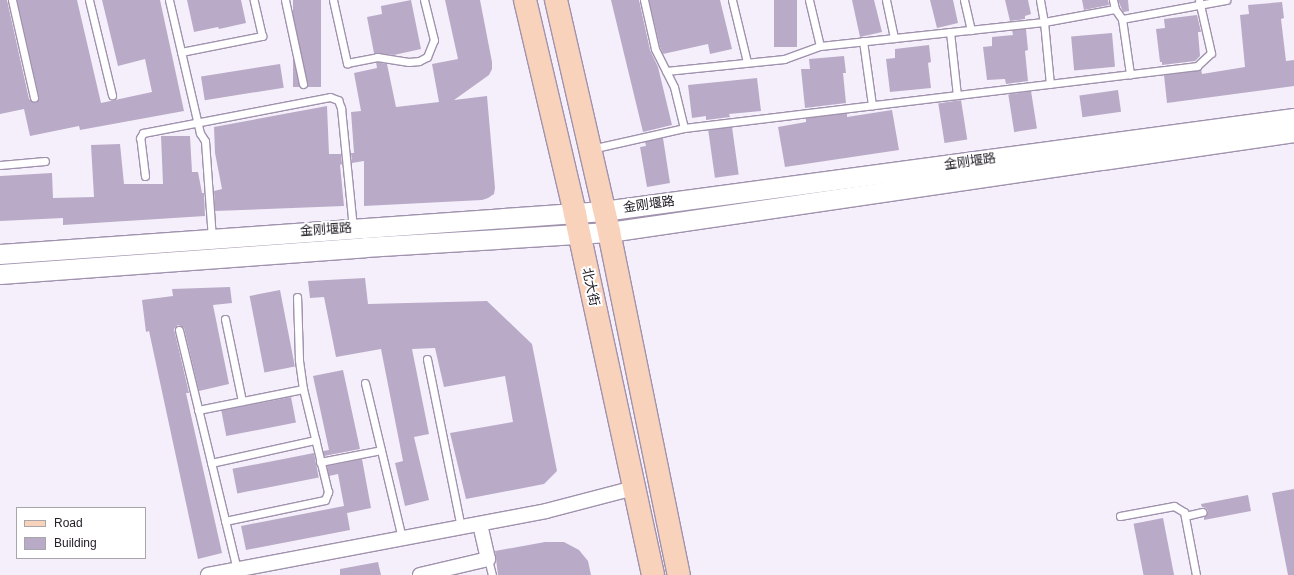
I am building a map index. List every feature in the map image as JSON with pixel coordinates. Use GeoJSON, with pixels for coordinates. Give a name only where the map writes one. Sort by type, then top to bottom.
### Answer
{"type":"FeatureCollection","features":[{"type":"Feature","properties":{"kind":"main road","name":"北大街"},"geometry":{"type":"LineString","coordinates":[[525,0],[575,214],[578,235],[653,575]]}},
{"type":"Feature","properties":{"kind":"main road"},"geometry":{"type":"LineString","coordinates":[[556,0],[606,222],[679,575]]}},
{"type":"Feature","properties":{"kind":"main road","name":"金刚堰路"},"geometry":{"type":"LineString","coordinates":[[0,254],[213,248],[353,228],[575,214],[606,222],[1294,118]]}},
{"type":"Feature","properties":{"kind":"main road"},"geometry":{"type":"LineString","coordinates":[[0,274],[213,248],[365,247],[578,235],[606,222],[1294,132]]}},
{"type":"Feature","properties":{"kind":"street"},"geometry":{"type":"LineString","coordinates":[[208,575],[546,511],[634,488]]}},
{"type":"Feature","properties":{"kind":"street"},"geometry":{"type":"LineString","coordinates":[[420,575],[488,559],[480,524]]}},
{"type":"Feature","properties":{"kind":"lane"},"geometry":{"type":"LineString","coordinates":[[12,0],[34,98]]}},
{"type":"Feature","properties":{"kind":"lane"},"geometry":{"type":"LineString","coordinates":[[90,0],[112,95]]}},
{"type":"Feature","properties":{"kind":"lane"},"geometry":{"type":"LineString","coordinates":[[169,0],[200,133],[204,141],[213,248]]}},
{"type":"Feature","properties":{"kind":"lane"},"geometry":{"type":"LineString","coordinates":[[181,52],[262,36],[254,0]]}},
{"type":"Feature","properties":{"kind":"lane"},"geometry":{"type":"LineString","coordinates":[[285,0],[303,84]]}},
{"type":"Feature","properties":{"kind":"lane"},"geometry":{"type":"LineString","coordinates":[[333,0],[347,63],[376,57],[409,62],[419,61],[427,56],[434,40],[424,0]]}},
{"type":"Feature","properties":{"kind":"lane"},"geometry":{"type":"LineString","coordinates":[[644,0],[655,49],[674,88],[684,128]]}},
{"type":"Feature","properties":{"kind":"lane"},"geometry":{"type":"LineString","coordinates":[[732,0],[747,62]]}},
{"type":"Feature","properties":{"kind":"lane"},"geometry":{"type":"LineString","coordinates":[[809,0],[820,46]]}},
{"type":"Feature","properties":{"kind":"lane"},"geometry":{"type":"LineString","coordinates":[[886,0],[894,38]]}},
{"type":"Feature","properties":{"kind":"lane"},"geometry":{"type":"LineString","coordinates":[[964,0],[971,30]]}},
{"type":"Feature","properties":{"kind":"lane"},"geometry":{"type":"LineString","coordinates":[[1040,0],[1044,22],[1050,84]]}},
{"type":"Feature","properties":{"kind":"lane"},"geometry":{"type":"LineString","coordinates":[[1113,0],[1115,9],[1122,19],[1130,74]]}},
{"type":"Feature","properties":{"kind":"lane"},"geometry":{"type":"LineString","coordinates":[[1122,19],[1199,2],[1226,0]]}},
{"type":"Feature","properties":{"kind":"lane"},"geometry":{"type":"LineString","coordinates":[[589,149],[684,128],[1197,66],[1211,52],[1199,2]]}},
{"type":"Feature","properties":{"kind":"lane"},"geometry":{"type":"LineString","coordinates":[[666,71],[784,59],[820,46],[1044,22],[1115,9]]}},
{"type":"Feature","properties":{"kind":"lane"},"geometry":{"type":"LineString","coordinates":[[950,32],[957,95]]}},
{"type":"Feature","properties":{"kind":"lane"},"geometry":{"type":"LineString","coordinates":[[863,41],[872,105]]}},
{"type":"Feature","properties":{"kind":"lane"},"geometry":{"type":"LineString","coordinates":[[146,176],[140,138],[143,133],[330,97],[338,100],[341,108],[353,228]]}},
{"type":"Feature","properties":{"kind":"lane"},"geometry":{"type":"LineString","coordinates":[[0,165],[45,161]]}},
{"type":"Feature","properties":{"kind":"lane"},"geometry":{"type":"LineString","coordinates":[[225,521],[325,500],[328,492],[303,389],[299,359],[297,297]]}},
{"type":"Feature","properties":{"kind":"lane"},"geometry":{"type":"LineString","coordinates":[[225,319],[242,401]]}},
{"type":"Feature","properties":{"kind":"lane"},"geometry":{"type":"LineString","coordinates":[[179,330],[237,570]]}},
{"type":"Feature","properties":{"kind":"lane"},"geometry":{"type":"LineString","coordinates":[[427,359],[461,527]]}},
{"type":"Feature","properties":{"kind":"lane"},"geometry":{"type":"LineString","coordinates":[[365,383],[402,538]]}},
{"type":"Feature","properties":{"kind":"lane"},"geometry":{"type":"LineString","coordinates":[[198,410],[303,389]]}},
{"type":"Feature","properties":{"kind":"lane"},"geometry":{"type":"LineString","coordinates":[[211,463],[315,440]]}},
{"type":"Feature","properties":{"kind":"lane"},"geometry":{"type":"LineString","coordinates":[[320,462],[381,450]]}},
{"type":"Feature","properties":{"kind":"lane"},"geometry":{"type":"LineString","coordinates":[[1120,516],[1174,506],[1184,512],[1196,575]]}},
{"type":"Feature","properties":{"kind":"lane"},"geometry":{"type":"LineString","coordinates":[[1185,516],[1203,512]]}},
{"type":"Feature","properties":{"kind":"lane"},"geometry":{"type":"LineString","coordinates":[[488,559],[492,575]]}},
{"type":"Feature","properties":{"kind":"building"},"geometry":{"type":"Polygon","coordinates":[[[0,0],[7,0],[29,99],[35,103],[38,101],[39,97],[17,0],[77,0],[101,103],[152,92],[145,59],[118,66],[102,0],[160,0],[184,111],[80,130],[79,126],[30,136],[24,109],[0,114],[0,0]]]}},
{"type":"Feature","properties":{"kind":"building"},"geometry":{"type":"Polygon","coordinates":[[[187,0],[241,0],[246,23],[219,29],[218,27],[194,32],[187,0]]]}},
{"type":"Feature","properties":{"kind":"building"},"geometry":{"type":"Polygon","coordinates":[[[293,0],[321,0],[321,87],[293,87],[293,0]]]}},
{"type":"Feature","properties":{"kind":"building"},"geometry":{"type":"Polygon","coordinates":[[[411,0],[421,49],[394,55],[374,53],[367,17],[382,14],[381,6],[411,0]]]}},
{"type":"Feature","properties":{"kind":"building"},"geometry":{"type":"Polygon","coordinates":[[[445,0],[480,0],[492,69],[489,75],[454,100],[487,96],[495,188],[494,194],[482,200],[364,206],[364,161],[352,163],[351,153],[354,153],[351,112],[361,111],[354,73],[377,68],[376,62],[387,64],[396,107],[439,102],[432,64],[458,59],[445,0]]]}},
{"type":"Feature","properties":{"kind":"building"},"geometry":{"type":"Polygon","coordinates":[[[611,0],[639,0],[650,50],[658,67],[672,125],[643,132],[611,0]]]}},
{"type":"Feature","properties":{"kind":"building"},"geometry":{"type":"Polygon","coordinates":[[[649,0],[720,0],[732,49],[710,54],[708,44],[663,54],[649,0]]]}},
{"type":"Feature","properties":{"kind":"building"},"geometry":{"type":"Polygon","coordinates":[[[774,0],[797,0],[797,47],[774,47],[774,0]]]}},
{"type":"Feature","properties":{"kind":"building"},"geometry":{"type":"Polygon","coordinates":[[[852,0],[874,0],[882,32],[860,37],[852,0]]]}},
{"type":"Feature","properties":{"kind":"building"},"geometry":{"type":"Polygon","coordinates":[[[930,0],[953,0],[958,23],[937,28],[930,0]]]}},
{"type":"Feature","properties":{"kind":"building"},"geometry":{"type":"Polygon","coordinates":[[[1005,0],[1028,0],[1031,14],[1025,16],[1025,19],[1010,21],[1005,0]]]}},
{"type":"Feature","properties":{"kind":"building"},"geometry":{"type":"Polygon","coordinates":[[[1082,0],[1108,0],[1109,5],[1084,10],[1082,0]]]}},
{"type":"Feature","properties":{"kind":"building"},"geometry":{"type":"Polygon","coordinates":[[[1118,0],[1128,0],[1129,11],[1123,12],[1118,0]]]}},
{"type":"Feature","properties":{"kind":"building"},"geometry":{"type":"Polygon","coordinates":[[[1282,2],[1284,18],[1281,19],[1286,61],[1294,60],[1294,86],[1167,103],[1164,75],[1198,71],[1201,69],[1202,74],[1245,67],[1240,15],[1249,14],[1248,5],[1282,2]]]}},
{"type":"Feature","properties":{"kind":"building"},"geometry":{"type":"Polygon","coordinates":[[[1197,15],[1201,32],[1198,32],[1200,56],[1195,61],[1162,65],[1162,62],[1160,62],[1156,29],[1165,28],[1164,19],[1197,15]]]}},
{"type":"Feature","properties":{"kind":"building"},"geometry":{"type":"Polygon","coordinates":[[[1026,29],[1028,50],[1025,51],[1028,81],[1006,84],[1005,79],[987,80],[983,47],[992,46],[992,37],[1013,35],[1012,30],[1026,29]]]}},
{"type":"Feature","properties":{"kind":"building"},"geometry":{"type":"Polygon","coordinates":[[[1112,33],[1115,67],[1074,70],[1071,37],[1112,33]]]}},
{"type":"Feature","properties":{"kind":"building"},"geometry":{"type":"Polygon","coordinates":[[[929,45],[931,62],[928,63],[931,88],[890,92],[886,59],[895,58],[895,49],[929,45]]]}},
{"type":"Feature","properties":{"kind":"building"},"geometry":{"type":"Polygon","coordinates":[[[844,56],[846,73],[843,73],[846,103],[805,108],[801,69],[810,69],[809,59],[844,56]]]}},
{"type":"Feature","properties":{"kind":"building"},"geometry":{"type":"Polygon","coordinates":[[[280,64],[284,88],[205,100],[201,77],[280,64]]]}},
{"type":"Feature","properties":{"kind":"building"},"geometry":{"type":"Polygon","coordinates":[[[757,78],[761,111],[729,114],[730,117],[706,120],[706,116],[692,118],[688,85],[757,78]]]}},
{"type":"Feature","properties":{"kind":"building"},"geometry":{"type":"Polygon","coordinates":[[[1118,90],[1121,112],[1082,117],[1079,95],[1118,90]]]}},
{"type":"Feature","properties":{"kind":"building"},"geometry":{"type":"Polygon","coordinates":[[[1031,91],[1037,129],[1014,132],[1008,95],[1031,91]]]}},
{"type":"Feature","properties":{"kind":"building"},"geometry":{"type":"Polygon","coordinates":[[[961,100],[967,140],[945,143],[938,104],[961,100]]]}},
{"type":"Feature","properties":{"kind":"building"},"geometry":{"type":"Polygon","coordinates":[[[327,106],[329,154],[341,154],[342,164],[340,165],[344,206],[215,211],[214,191],[222,189],[215,153],[214,127],[327,106]]]}},
{"type":"Feature","properties":{"kind":"building"},"geometry":{"type":"Polygon","coordinates":[[[892,110],[899,150],[785,167],[778,127],[806,122],[806,118],[847,113],[847,117],[892,110]]]}},
{"type":"Feature","properties":{"kind":"building"},"geometry":{"type":"Polygon","coordinates":[[[732,127],[739,175],[715,178],[708,130],[732,127]]]}},
{"type":"Feature","properties":{"kind":"building"},"geometry":{"type":"Polygon","coordinates":[[[161,136],[190,136],[192,172],[198,172],[202,193],[204,193],[205,216],[63,225],[63,218],[0,221],[0,176],[52,173],[53,198],[94,197],[91,145],[120,144],[124,184],[163,184],[161,136]]]}},
{"type":"Feature","properties":{"kind":"building"},"geometry":{"type":"Polygon","coordinates":[[[663,138],[670,183],[647,187],[640,147],[646,146],[645,142],[663,138]]]}},
{"type":"Feature","properties":{"kind":"building"},"geometry":{"type":"Polygon","coordinates":[[[365,278],[368,304],[487,301],[532,344],[557,471],[544,484],[466,499],[450,433],[513,422],[505,376],[444,387],[435,348],[412,349],[429,434],[414,437],[429,500],[405,506],[395,463],[403,461],[381,349],[336,357],[324,297],[310,298],[308,281],[365,278]]]}},
{"type":"Feature","properties":{"kind":"building"},"geometry":{"type":"Polygon","coordinates":[[[230,287],[232,303],[213,305],[229,384],[199,391],[184,328],[178,325],[174,329],[189,393],[186,393],[222,553],[198,559],[149,331],[146,332],[142,300],[173,296],[172,289],[230,287]]]}},
{"type":"Feature","properties":{"kind":"building"},"geometry":{"type":"Polygon","coordinates":[[[280,290],[295,367],[264,372],[250,296],[280,290]]]}},
{"type":"Feature","properties":{"kind":"building"},"geometry":{"type":"Polygon","coordinates":[[[343,370],[360,449],[324,456],[323,451],[329,450],[313,376],[343,370]]]}},
{"type":"Feature","properties":{"kind":"building"},"geometry":{"type":"Polygon","coordinates":[[[291,397],[296,423],[226,436],[221,411],[291,397]]]}},
{"type":"Feature","properties":{"kind":"building"},"geometry":{"type":"Polygon","coordinates":[[[314,453],[319,478],[237,493],[233,469],[314,453]]]}},
{"type":"Feature","properties":{"kind":"building"},"geometry":{"type":"Polygon","coordinates":[[[362,459],[371,508],[347,513],[350,530],[246,550],[241,526],[344,506],[338,474],[329,476],[327,466],[362,459]]]}},
{"type":"Feature","properties":{"kind":"building"},"geometry":{"type":"Polygon","coordinates":[[[1294,489],[1294,575],[1288,575],[1272,493],[1294,489]]]}},
{"type":"Feature","properties":{"kind":"building"},"geometry":{"type":"Polygon","coordinates":[[[1248,495],[1251,511],[1204,520],[1204,517],[1207,515],[1208,511],[1206,508],[1202,507],[1201,504],[1248,495]]]}},
{"type":"Feature","properties":{"kind":"building"},"geometry":{"type":"Polygon","coordinates":[[[1163,518],[1174,575],[1144,575],[1134,524],[1163,518]]]}},
{"type":"Feature","properties":{"kind":"building"},"geometry":{"type":"Polygon","coordinates":[[[545,542],[564,542],[579,550],[588,561],[591,575],[498,575],[495,551],[545,542]]]}},
{"type":"Feature","properties":{"kind":"building"},"geometry":{"type":"Polygon","coordinates":[[[378,562],[381,575],[340,575],[340,569],[378,562]]]}}]}
